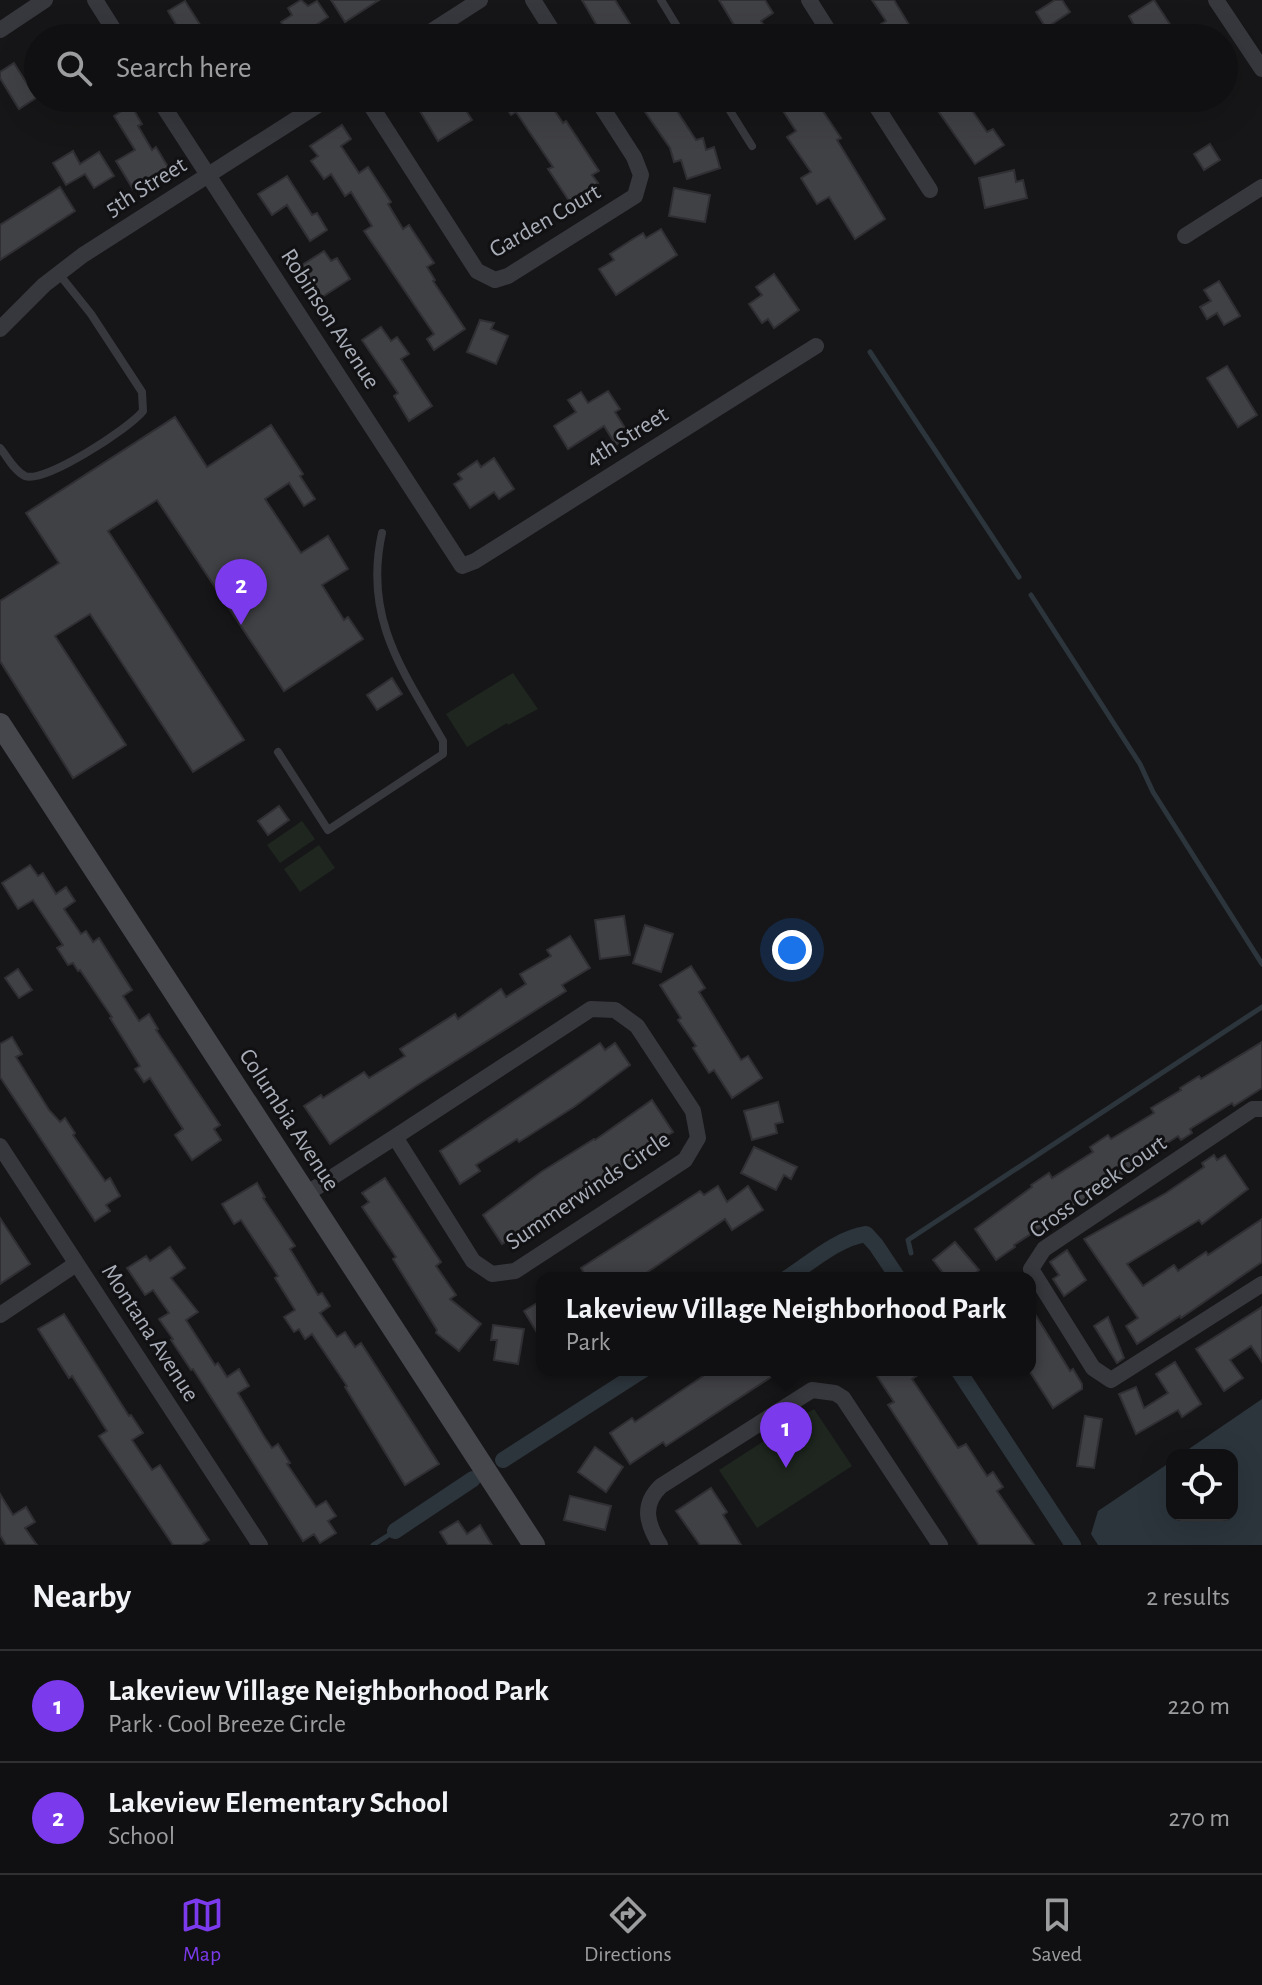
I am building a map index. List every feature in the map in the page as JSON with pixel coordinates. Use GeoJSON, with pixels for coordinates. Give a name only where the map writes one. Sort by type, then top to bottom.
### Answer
{"type":"FeatureCollection","features":[{"type":"Feature","properties":{"kind":"street"},"geometry":{"type":"LineString","coordinates":[[0,30],[45,0]]}},
{"type":"Feature","properties":{"kind":"street"},"geometry":{"type":"LineString","coordinates":[[95,0],[110,24]]}},
{"type":"Feature","properties":{"kind":"street"},"geometry":{"type":"LineString","coordinates":[[443,24],[480,0]]}},
{"type":"Feature","properties":{"kind":"street"},"geometry":{"type":"LineString","coordinates":[[533,0],[548,24]]}},
{"type":"Feature","properties":{"kind":"street"},"geometry":{"type":"LineString","coordinates":[[809,0],[824,24]]}},
{"type":"Feature","properties":{"kind":"street"},"geometry":{"type":"LineString","coordinates":[[1216,0],[1232,24]]}},
{"type":"Feature","properties":{"kind":"street"},"geometry":{"type":"LineString","coordinates":[[1238,33],[1262,69]]}},
{"type":"Feature","properties":{"kind":"street","name":"Robinson Avenue"},"geometry":{"type":"LineString","coordinates":[[167,112],[462,566]]}},
{"type":"Feature","properties":{"kind":"street","name":"5th Street"},"geometry":{"type":"LineString","coordinates":[[0,329],[44,285],[83,255],[308,112]]}},
{"type":"Feature","properties":{"kind":"street","name":"Garden Court"},"geometry":{"type":"LineString","coordinates":[[375,112],[477,271],[495,280],[508,276],[635,196],[641,175],[634,157],[605,112]]}},
{"type":"Feature","properties":{"kind":"street"},"geometry":{"type":"LineString","coordinates":[[880,112],[930,190]]}},
{"type":"Feature","properties":{"kind":"street"},"geometry":{"type":"LineString","coordinates":[[1185,236],[1262,187]]}},
{"type":"Feature","properties":{"kind":"street"},"geometry":{"type":"LineString","coordinates":[[0,310],[44,285]]}},
{"type":"Feature","properties":{"kind":"street","name":"4th Street"},"geometry":{"type":"LineString","coordinates":[[462,566],[475,561],[816,346]]}},
{"type":"Feature","properties":{"kind":"street","name":"Columbia Avenue"},"geometry":{"type":"LineString","coordinates":[[0,724],[534,1545]]}},
{"type":"Feature","properties":{"kind":"street","name":"Summerwinds Circle"},"geometry":{"type":"LineString","coordinates":[[306,1194],[591,1009],[615,1010],[637,1026],[693,1111],[698,1138],[685,1160],[672,1169],[515,1271],[492,1274],[473,1261],[395,1137]]}},
{"type":"Feature","properties":{"kind":"street","name":"Cross Creek Court"},"geometry":{"type":"LineString","coordinates":[[1033,1272],[1031,1269],[1044,1249],[1253,1109],[1262,1109]]}},
{"type":"Feature","properties":{"kind":"street","name":"Montana Avenue"},"geometry":{"type":"LineString","coordinates":[[0,1146],[260,1545]]}},
{"type":"Feature","properties":{"kind":"street"},"geometry":{"type":"LineString","coordinates":[[0,1315],[76,1264]]}},
{"type":"Feature","properties":{"kind":"street","name":"Cross Creek Court"},"geometry":{"type":"LineString","coordinates":[[1036,1277],[1093,1368],[1111,1380],[1262,1284]]}},
{"type":"Feature","properties":{"kind":"street"},"geometry":{"type":"LineString","coordinates":[[660,1545],[650,1528],[648,1512],[651,1495],[812,1390],[835,1393],[843,1398],[940,1545]]}},
{"type":"Feature","properties":{"kind":"lane"},"geometry":{"type":"LineString","coordinates":[[661,0],[676,24]]}},
{"type":"Feature","properties":{"kind":"lane"},"geometry":{"type":"LineString","coordinates":[[731,112],[752,146]]}},
{"type":"Feature","properties":{"kind":"lane"},"geometry":{"type":"LineString","coordinates":[[0,448],[26,477],[43,476],[88,451],[137,419],[143,411],[145,403],[142,392],[91,314],[59,274]]}},
{"type":"Feature","properties":{"kind":"lane"},"geometry":{"type":"LineString","coordinates":[[278,752],[328,830],[443,754],[443,741],[391,651],[382,617],[376,559],[382,533]]}},
{"type":"Feature","properties":{"kind":"shaded area"},"geometry":{"type":"Polygon","coordinates":[[[513,673],[538,709],[467,747],[446,714],[513,673]]]}},
{"type":"Feature","properties":{"kind":"shaded area"},"geometry":{"type":"Polygon","coordinates":[[[302,821],[315,839],[280,863],[267,845],[302,821]]]}},
{"type":"Feature","properties":{"kind":"shaded area"},"geometry":{"type":"Polygon","coordinates":[[[319,845],[335,868],[300,892],[284,869],[319,845]]]}},
{"type":"Feature","properties":{"kind":"shaded area"},"geometry":{"type":"Polygon","coordinates":[[[1262,1399],[1262,1545],[1098,1545],[1091,1534],[1098,1511],[1166,1465],[1166,1521],[1238,1521],[1238,1449],[1189,1449],[1262,1399]]]}},
{"type":"Feature","properties":{"kind":"shaded area"},"geometry":{"type":"Polygon","coordinates":[[[814,1409],[852,1466],[757,1528],[719,1470],[814,1409]]]}},
{"type":"Feature","properties":{"kind":"building"},"geometry":{"type":"Polygon","coordinates":[[[301,0],[308,6],[317,1],[328,17],[318,24],[282,24],[292,15],[288,8],[301,0]]]}},
{"type":"Feature","properties":{"kind":"building"},"geometry":{"type":"Polygon","coordinates":[[[331,0],[379,0],[345,22],[331,0]]]}},
{"type":"Feature","properties":{"kind":"building"},"geometry":{"type":"Polygon","coordinates":[[[582,0],[615,0],[630,24],[596,24],[582,0]]]}},
{"type":"Feature","properties":{"kind":"building"},"geometry":{"type":"Polygon","coordinates":[[[719,0],[765,0],[773,13],[761,21],[763,24],[733,24],[719,0]]]}},
{"type":"Feature","properties":{"kind":"building"},"geometry":{"type":"Polygon","coordinates":[[[872,0],[894,0],[909,24],[881,24],[886,21],[872,0]]]}},
{"type":"Feature","properties":{"kind":"building"},"geometry":{"type":"Polygon","coordinates":[[[1055,0],[1062,0],[1070,12],[1052,24],[1044,24],[1036,12],[1055,0]]]}},
{"type":"Feature","properties":{"kind":"building"},"geometry":{"type":"Polygon","coordinates":[[[1154,0],[1170,24],[1133,24],[1129,16],[1154,0]]]}},
{"type":"Feature","properties":{"kind":"building"},"geometry":{"type":"Polygon","coordinates":[[[185,1],[200,24],[176,24],[168,11],[185,1]]]}},
{"type":"Feature","properties":{"kind":"building"},"geometry":{"type":"Polygon","coordinates":[[[14,63],[24,79],[24,106],[19,109],[0,78],[0,72],[14,63]]]}},
{"type":"Feature","properties":{"kind":"building"},"geometry":{"type":"Polygon","coordinates":[[[120,112],[135,112],[142,124],[138,126],[152,150],[156,147],[168,167],[133,189],[116,161],[135,150],[114,116],[120,112]]]}},
{"type":"Feature","properties":{"kind":"building"},"geometry":{"type":"Polygon","coordinates":[[[420,112],[467,112],[472,120],[438,141],[420,112]]]}},
{"type":"Feature","properties":{"kind":"building"},"geometry":{"type":"Polygon","coordinates":[[[516,112],[556,112],[563,123],[566,121],[599,171],[592,175],[598,183],[569,201],[548,169],[553,167],[516,112]]]}},
{"type":"Feature","properties":{"kind":"building"},"geometry":{"type":"Polygon","coordinates":[[[645,112],[678,112],[696,140],[703,138],[706,150],[714,147],[720,168],[687,179],[681,160],[674,162],[670,148],[645,112]]]}},
{"type":"Feature","properties":{"kind":"building"},"geometry":{"type":"Polygon","coordinates":[[[784,112],[823,112],[885,219],[855,239],[829,197],[817,204],[801,178],[811,172],[787,137],[796,131],[784,112]]]}},
{"type":"Feature","properties":{"kind":"building"},"geometry":{"type":"Polygon","coordinates":[[[939,112],[973,112],[987,132],[993,129],[1004,145],[975,164],[939,112]]]}},
{"type":"Feature","properties":{"kind":"building"},"geometry":{"type":"Polygon","coordinates":[[[342,125],[351,139],[341,146],[359,173],[368,167],[391,202],[388,204],[403,229],[409,225],[434,263],[427,267],[433,281],[465,329],[434,350],[427,339],[434,334],[364,231],[372,226],[351,192],[345,196],[331,174],[324,179],[311,161],[318,156],[310,146],[342,125]]]}},
{"type":"Feature","properties":{"kind":"building"},"geometry":{"type":"Polygon","coordinates":[[[1210,144],[1220,160],[1204,170],[1194,154],[1210,144]]]}},
{"type":"Feature","properties":{"kind":"building"},"geometry":{"type":"Polygon","coordinates":[[[73,151],[80,164],[99,152],[114,176],[94,188],[85,174],[66,185],[53,163],[73,151]]]}},
{"type":"Feature","properties":{"kind":"building"},"geometry":{"type":"Polygon","coordinates":[[[1014,170],[1016,182],[1023,180],[1027,198],[985,208],[979,178],[1014,170]]]}},
{"type":"Feature","properties":{"kind":"building"},"geometry":{"type":"Polygon","coordinates":[[[287,176],[312,215],[317,213],[327,230],[310,241],[287,205],[272,215],[258,194],[287,176]]]}},
{"type":"Feature","properties":{"kind":"building"},"geometry":{"type":"Polygon","coordinates":[[[60,187],[75,211],[0,260],[0,225],[60,187]]]}},
{"type":"Feature","properties":{"kind":"building"},"geometry":{"type":"Polygon","coordinates":[[[674,188],[710,195],[705,222],[669,216],[674,188]]]}},
{"type":"Feature","properties":{"kind":"building"},"geometry":{"type":"Polygon","coordinates":[[[661,229],[677,255],[616,295],[599,269],[614,260],[610,254],[633,239],[643,233],[646,238],[661,229]]]}},
{"type":"Feature","properties":{"kind":"building"},"geometry":{"type":"Polygon","coordinates":[[[324,251],[331,261],[337,258],[350,279],[322,297],[302,265],[324,251]]]}},
{"type":"Feature","properties":{"kind":"building"},"geometry":{"type":"Polygon","coordinates":[[[774,274],[799,310],[774,328],[768,319],[762,323],[749,304],[762,295],[756,287],[774,274]]]}},
{"type":"Feature","properties":{"kind":"building"},"geometry":{"type":"Polygon","coordinates":[[[1219,281],[1240,316],[1224,325],[1217,313],[1207,319],[1200,307],[1211,301],[1204,290],[1219,281]]]}},
{"type":"Feature","properties":{"kind":"building"},"geometry":{"type":"Polygon","coordinates":[[[480,320],[494,323],[491,329],[508,336],[496,364],[467,352],[480,320]]]}},
{"type":"Feature","properties":{"kind":"building"},"geometry":{"type":"Polygon","coordinates":[[[381,327],[391,341],[397,337],[409,354],[401,359],[432,406],[409,421],[394,396],[398,393],[362,340],[381,327]]]}},
{"type":"Feature","properties":{"kind":"building"},"geometry":{"type":"Polygon","coordinates":[[[1227,366],[1257,415],[1238,427],[1207,378],[1227,366]]]}},
{"type":"Feature","properties":{"kind":"building"},"geometry":{"type":"Polygon","coordinates":[[[608,391],[620,409],[615,412],[630,436],[616,445],[604,426],[568,449],[554,426],[576,412],[568,400],[581,392],[588,403],[608,391]]]}},
{"type":"Feature","properties":{"kind":"building"},"geometry":{"type":"Polygon","coordinates":[[[175,417],[207,467],[271,425],[303,474],[300,476],[315,499],[304,506],[289,483],[265,499],[301,553],[328,536],[348,569],[322,585],[344,620],[348,617],[363,639],[284,691],[157,500],[108,531],[244,740],[193,772],[90,614],[55,636],[126,745],[73,778],[0,661],[0,601],[59,563],[26,513],[175,417]]]}},
{"type":"Feature","properties":{"kind":"building"},"geometry":{"type":"Polygon","coordinates":[[[494,458],[514,489],[499,499],[494,492],[470,508],[454,484],[462,479],[458,474],[477,461],[481,467],[494,458]]]}},
{"type":"Feature","properties":{"kind":"building"},"geometry":{"type":"Polygon","coordinates":[[[392,678],[402,694],[377,710],[367,695],[392,678]]]}},
{"type":"Feature","properties":{"kind":"building"},"geometry":{"type":"Polygon","coordinates":[[[279,806],[289,820],[268,835],[258,821],[279,806]]]}},
{"type":"Feature","properties":{"kind":"building"},"geometry":{"type":"Polygon","coordinates":[[[30,865],[38,876],[43,873],[56,894],[66,887],[75,901],[64,909],[81,934],[86,931],[93,942],[99,938],[132,990],[123,996],[139,1021],[149,1014],[156,1030],[220,1125],[214,1129],[221,1140],[192,1160],[175,1135],[183,1129],[150,1078],[144,1082],[135,1069],[140,1066],[112,1017],[80,970],[73,963],[68,965],[57,948],[63,945],[33,900],[18,909],[2,883],[30,865]]]}},
{"type":"Feature","properties":{"kind":"building"},"geometry":{"type":"Polygon","coordinates":[[[624,916],[630,955],[600,959],[595,920],[624,916]]]}},
{"type":"Feature","properties":{"kind":"building"},"geometry":{"type":"Polygon","coordinates":[[[645,925],[673,934],[661,972],[633,963],[645,925]]]}},
{"type":"Feature","properties":{"kind":"building"},"geometry":{"type":"Polygon","coordinates":[[[570,936],[590,968],[562,985],[566,991],[330,1144],[304,1106],[321,1095],[323,1098],[364,1072],[369,1078],[405,1056],[400,1049],[455,1014],[458,1019],[501,989],[506,997],[526,984],[520,974],[551,956],[547,950],[570,936]]]}},
{"type":"Feature","properties":{"kind":"building"},"geometry":{"type":"Polygon","coordinates":[[[691,966],[705,988],[699,992],[741,1060],[748,1056],[762,1078],[732,1098],[714,1070],[709,1073],[693,1048],[696,1046],[660,985],[691,966]]]}},
{"type":"Feature","properties":{"kind":"building"},"geometry":{"type":"Polygon","coordinates":[[[18,969],[32,990],[19,998],[5,978],[18,969]]]}},
{"type":"Feature","properties":{"kind":"building"},"geometry":{"type":"Polygon","coordinates":[[[12,1037],[22,1054],[16,1057],[49,1110],[60,1122],[65,1118],[105,1181],[110,1178],[120,1196],[106,1205],[110,1211],[95,1221],[0,1077],[0,1044],[12,1037]]]}},
{"type":"Feature","properties":{"kind":"building"},"geometry":{"type":"Polygon","coordinates":[[[1262,1042],[1262,1088],[1190,1129],[1192,1133],[1181,1140],[1178,1136],[996,1260],[975,1229],[1049,1173],[1052,1178],[1093,1152],[1090,1147],[1108,1135],[1111,1139],[1154,1113],[1151,1108],[1180,1088],[1199,1076],[1201,1079],[1262,1042]]]}},
{"type":"Feature","properties":{"kind":"building"},"geometry":{"type":"Polygon","coordinates":[[[600,1043],[605,1050],[615,1043],[630,1065],[574,1107],[476,1165],[480,1171],[460,1184],[440,1151],[600,1043]]]}},
{"type":"Feature","properties":{"kind":"building"},"geometry":{"type":"Polygon","coordinates":[[[652,1100],[673,1132],[502,1244],[483,1215],[541,1172],[595,1140],[652,1100]]]}},
{"type":"Feature","properties":{"kind":"building"},"geometry":{"type":"Polygon","coordinates":[[[778,1102],[783,1122],[775,1124],[777,1133],[752,1140],[744,1111],[778,1102]]]}},
{"type":"Feature","properties":{"kind":"building"},"geometry":{"type":"Polygon","coordinates":[[[754,1147],[797,1167],[791,1179],[784,1175],[776,1190],[741,1173],[754,1147]]]}},
{"type":"Feature","properties":{"kind":"building"},"geometry":{"type":"Polygon","coordinates":[[[1214,1155],[1217,1160],[1225,1155],[1248,1189],[1202,1224],[1199,1220],[1127,1264],[1143,1286],[1174,1265],[1178,1271],[1206,1252],[1208,1255],[1262,1219],[1262,1262],[1137,1344],[1126,1326],[1138,1318],[1084,1239],[1166,1193],[1204,1167],[1202,1163],[1214,1155]]]}},
{"type":"Feature","properties":{"kind":"building"},"geometry":{"type":"Polygon","coordinates":[[[385,1178],[441,1262],[436,1266],[456,1295],[450,1299],[481,1324],[459,1351],[436,1333],[393,1259],[396,1257],[362,1207],[369,1202],[362,1193],[385,1178]]]}},
{"type":"Feature","properties":{"kind":"building"},"geometry":{"type":"Polygon","coordinates":[[[257,1183],[263,1198],[295,1246],[290,1249],[318,1295],[322,1293],[330,1306],[320,1313],[337,1337],[345,1332],[355,1347],[361,1343],[439,1464],[405,1485],[347,1386],[312,1334],[305,1339],[299,1329],[294,1332],[284,1317],[295,1310],[275,1278],[278,1276],[241,1220],[234,1224],[222,1204],[257,1183]]]}},
{"type":"Feature","properties":{"kind":"building"},"geometry":{"type":"Polygon","coordinates":[[[718,1186],[727,1202],[748,1186],[763,1210],[732,1230],[725,1219],[648,1272],[583,1272],[581,1268],[700,1191],[704,1195],[718,1186]]]}},
{"type":"Feature","properties":{"kind":"building"},"geometry":{"type":"Polygon","coordinates":[[[0,1218],[30,1264],[0,1284],[0,1218]]]}},
{"type":"Feature","properties":{"kind":"building"},"geometry":{"type":"Polygon","coordinates":[[[955,1242],[979,1270],[942,1272],[933,1260],[955,1242]]]}},
{"type":"Feature","properties":{"kind":"building"},"geometry":{"type":"Polygon","coordinates":[[[170,1247],[185,1268],[171,1278],[198,1312],[186,1320],[215,1365],[218,1363],[227,1377],[239,1369],[249,1386],[238,1393],[265,1438],[272,1448],[278,1444],[290,1463],[287,1464],[316,1507],[326,1501],[336,1516],[328,1521],[336,1533],[320,1543],[314,1534],[303,1541],[193,1369],[171,1340],[159,1319],[169,1313],[153,1290],[145,1295],[127,1268],[146,1256],[150,1261],[170,1247]]]}},
{"type":"Feature","properties":{"kind":"building"},"geometry":{"type":"Polygon","coordinates":[[[1067,1250],[1086,1280],[1064,1296],[1053,1279],[1059,1275],[1050,1262],[1067,1250]]]}},
{"type":"Feature","properties":{"kind":"building"},"geometry":{"type":"Polygon","coordinates":[[[536,1304],[536,1331],[524,1311],[536,1304]]]}},
{"type":"Feature","properties":{"kind":"building"},"geometry":{"type":"Polygon","coordinates":[[[1262,1307],[1262,1362],[1251,1346],[1230,1360],[1243,1378],[1224,1391],[1196,1349],[1262,1307]]]}},
{"type":"Feature","properties":{"kind":"building"},"geometry":{"type":"Polygon","coordinates":[[[64,1314],[143,1433],[132,1440],[152,1470],[160,1465],[209,1540],[201,1545],[173,1545],[99,1436],[107,1431],[38,1329],[64,1314]]]}},
{"type":"Feature","properties":{"kind":"building"},"geometry":{"type":"Polygon","coordinates":[[[1036,1316],[1070,1371],[1073,1369],[1082,1384],[1082,1389],[1053,1408],[1033,1376],[1036,1376],[1036,1316]]]}},
{"type":"Feature","properties":{"kind":"building"},"geometry":{"type":"Polygon","coordinates":[[[1108,1317],[1124,1358],[1117,1363],[1094,1326],[1108,1317]]]}},
{"type":"Feature","properties":{"kind":"building"},"geometry":{"type":"Polygon","coordinates":[[[493,1325],[524,1329],[518,1364],[494,1360],[497,1340],[491,1340],[493,1325]]]}},
{"type":"Feature","properties":{"kind":"building"},"geometry":{"type":"Polygon","coordinates":[[[1175,1362],[1201,1404],[1182,1417],[1178,1410],[1136,1434],[1119,1394],[1136,1387],[1144,1408],[1168,1393],[1156,1374],[1175,1362]]]}},
{"type":"Feature","properties":{"kind":"building"},"geometry":{"type":"Polygon","coordinates":[[[703,1376],[773,1376],[666,1446],[663,1442],[630,1464],[610,1433],[632,1418],[635,1422],[703,1376]]]}},
{"type":"Feature","properties":{"kind":"building"},"geometry":{"type":"Polygon","coordinates":[[[877,1376],[917,1376],[912,1379],[958,1448],[966,1444],[987,1476],[993,1472],[1003,1487],[997,1491],[1034,1545],[979,1545],[888,1405],[894,1402],[877,1376]]]}},
{"type":"Feature","properties":{"kind":"building"},"geometry":{"type":"Polygon","coordinates":[[[1085,1416],[1102,1419],[1094,1468],[1077,1466],[1085,1416]]]}},
{"type":"Feature","properties":{"kind":"building"},"geometry":{"type":"Polygon","coordinates":[[[595,1447],[623,1467],[606,1492],[578,1472],[595,1447]]]}},
{"type":"Feature","properties":{"kind":"building"},"geometry":{"type":"Polygon","coordinates":[[[711,1488],[727,1512],[723,1515],[741,1545],[700,1545],[676,1511],[711,1488]]]}},
{"type":"Feature","properties":{"kind":"building"},"geometry":{"type":"Polygon","coordinates":[[[0,1494],[13,1515],[26,1507],[35,1522],[25,1528],[37,1545],[6,1545],[0,1535],[0,1494]]]}},
{"type":"Feature","properties":{"kind":"building"},"geometry":{"type":"Polygon","coordinates":[[[570,1496],[611,1506],[605,1530],[564,1520],[570,1496]]]}},
{"type":"Feature","properties":{"kind":"building"},"geometry":{"type":"Polygon","coordinates":[[[458,1521],[467,1534],[480,1525],[492,1545],[448,1545],[440,1532],[458,1521]]]}},
{"type":"Feature","properties":{"kind":"waterway"},"geometry":{"type":"LineString","coordinates":[[870,352],[1019,577]]}},
{"type":"Feature","properties":{"kind":"waterway"},"geometry":{"type":"LineString","coordinates":[[1031,595],[1140,764],[1153,792],[1262,964]]}},
{"type":"Feature","properties":{"kind":"waterway"},"geometry":{"type":"LineString","coordinates":[[911,1253],[908,1240],[1262,1007]]}},
{"type":"Feature","properties":{"kind":"waterway"},"geometry":{"type":"LineString","coordinates":[[796,1272],[835,1246],[866,1234],[894,1272]]}},
{"type":"Feature","properties":{"kind":"waterway"},"geometry":{"type":"LineString","coordinates":[[503,1460],[634,1376]]}},
{"type":"Feature","properties":{"kind":"waterway"},"geometry":{"type":"LineString","coordinates":[[962,1376],[1073,1545]]}},
{"type":"Feature","properties":{"kind":"waterway"},"geometry":{"type":"LineString","coordinates":[[395,1531],[473,1479]]}},
{"type":"Feature","properties":{"kind":"waterway"},"geometry":{"type":"LineString","coordinates":[[373,1545],[395,1531]]}},
{"type":"Feature","properties":{"kind":"place","name":"Lakeview Elementary School"},"geometry":{"type":"Point","coordinates":[241,625]}},
{"type":"Feature","properties":{"kind":"place","name":"Lakeview Village Neighborhood Park"},"geometry":{"type":"Point","coordinates":[786,1468]}}]}
